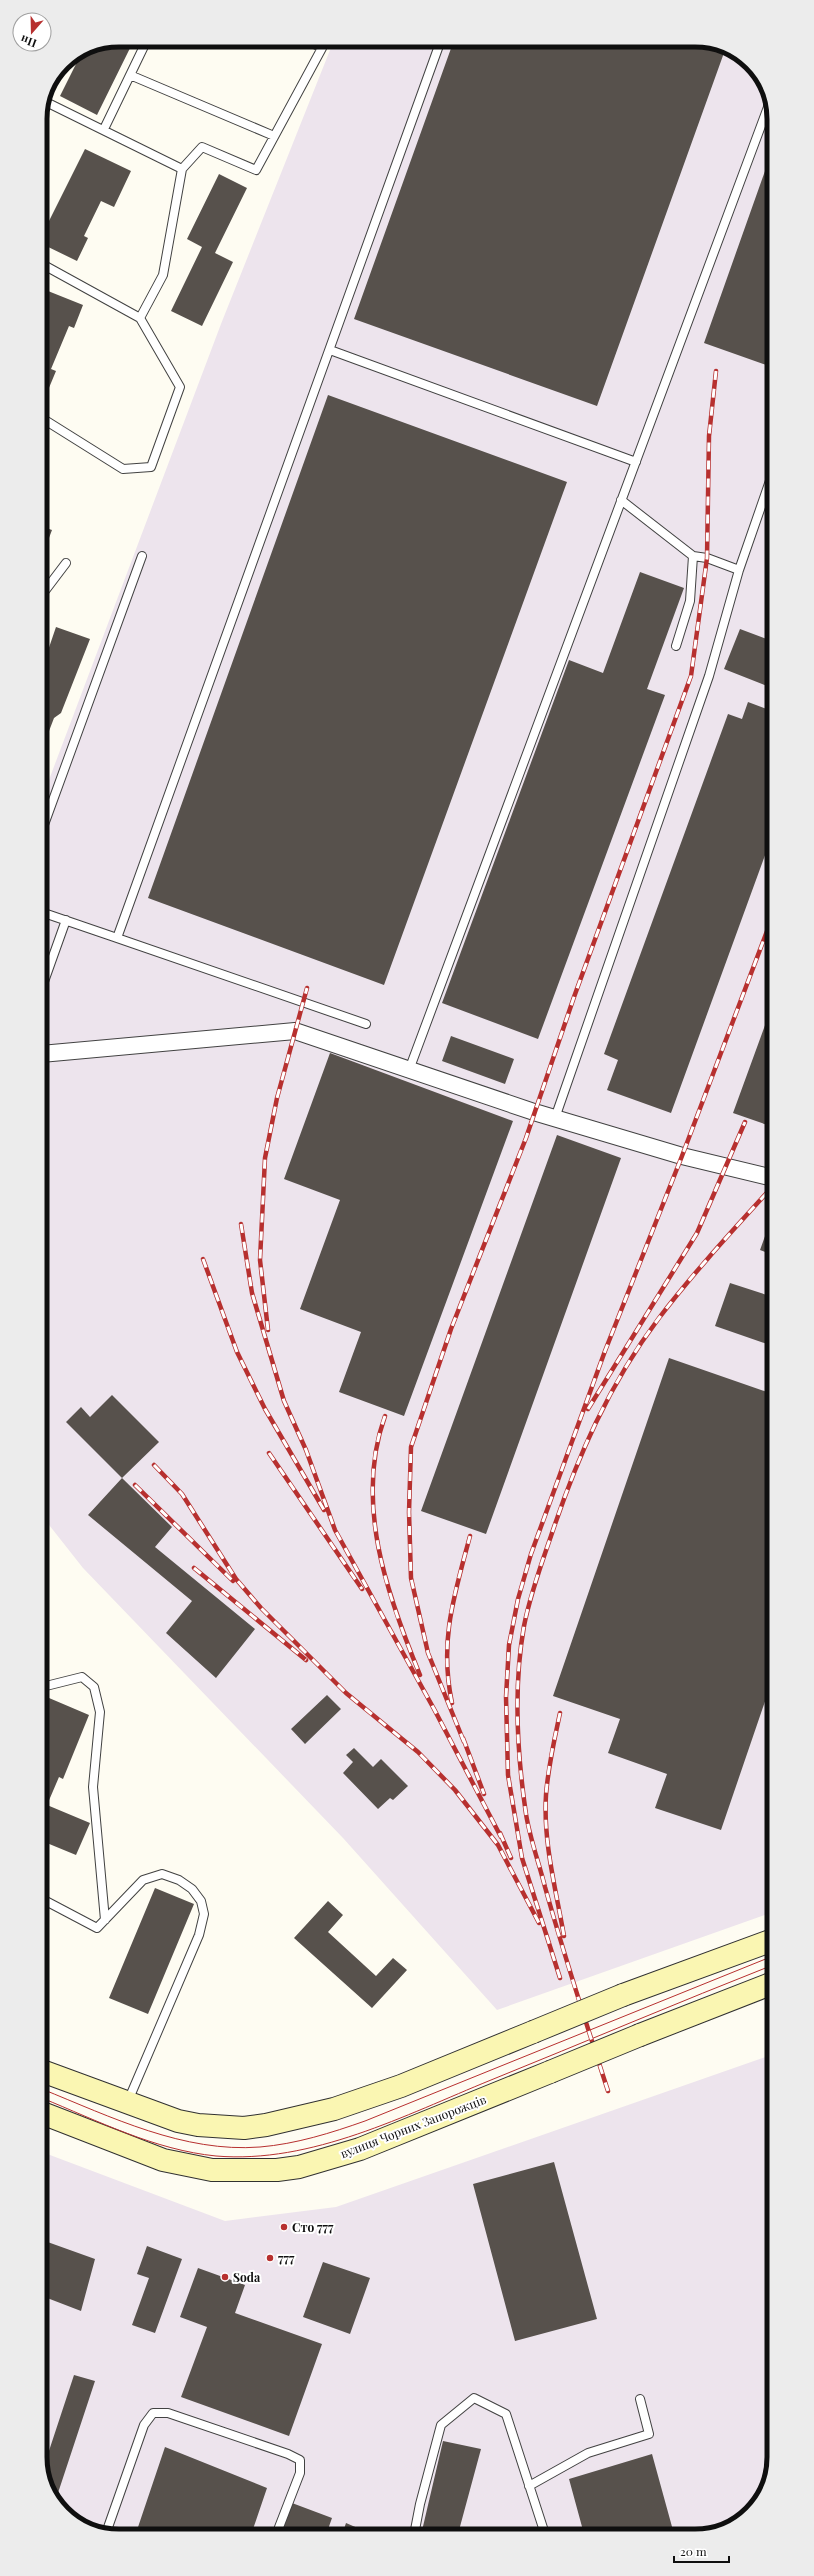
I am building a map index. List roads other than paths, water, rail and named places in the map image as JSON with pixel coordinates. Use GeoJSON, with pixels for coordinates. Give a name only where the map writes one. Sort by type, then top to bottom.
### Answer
{"type":"FeatureCollection","features":[{"type":"Feature","properties":{"kind":"main road"},"geometry":{"type":"LineString","coordinates":[[47,2073],[127,2104],[178,2121],[198,2125],[244,2128],[266,2125],[334,2109],[381,2093],[623,1995],[767,1942]]}},
{"type":"Feature","properties":{"kind":"main road","name":"вулиця Чорних Запорожців"},"geometry":{"type":"LineString","coordinates":[[47,2115],[163,2160],[212,2170],[277,2170],[299,2167],[360,2149],[767,1985]]}},
{"type":"Feature","properties":{"kind":"street"},"geometry":{"type":"LineString","coordinates":[[47,1053],[295,1032],[554,1118],[682,1156],[767,1177]]}},
{"type":"Feature","properties":{"kind":"lane"},"geometry":{"type":"LineString","coordinates":[[104,129],[144,47]]}},
{"type":"Feature","properties":{"kind":"lane"},"geometry":{"type":"LineString","coordinates":[[140,318],[163,275],[182,169],[202,147],[256,170],[322,48],[320,47]]}},
{"type":"Feature","properties":{"kind":"lane"},"geometry":{"type":"LineString","coordinates":[[117,938],[438,47]]}},
{"type":"Feature","properties":{"kind":"lane"},"geometry":{"type":"LineString","coordinates":[[130,75],[274,136]]}},
{"type":"Feature","properties":{"kind":"lane"},"geometry":{"type":"LineString","coordinates":[[48,103],[104,129],[182,169]]}},
{"type":"Feature","properties":{"kind":"lane"},"geometry":{"type":"LineString","coordinates":[[409,1070],[766,112]]}},
{"type":"Feature","properties":{"kind":"lane"},"geometry":{"type":"LineString","coordinates":[[47,267],[140,318],[180,387],[151,467],[123,469],[47,421]]}},
{"type":"Feature","properties":{"kind":"lane"},"geometry":{"type":"LineString","coordinates":[[330,350],[636,462]]}},
{"type":"Feature","properties":{"kind":"lane"},"geometry":{"type":"LineString","coordinates":[[554,1118],[709,676],[739,570],[767,489]]}},
{"type":"Feature","properties":{"kind":"lane"},"geometry":{"type":"LineString","coordinates":[[621,500],[692,556],[707,558],[739,570]]}},
{"type":"Feature","properties":{"kind":"lane"},"geometry":{"type":"LineString","coordinates":[[47,817],[142,556]]}},
{"type":"Feature","properties":{"kind":"lane"},"geometry":{"type":"LineString","coordinates":[[676,646],[690,601],[692,556]]}},
{"type":"Feature","properties":{"kind":"lane"},"geometry":{"type":"LineString","coordinates":[[47,587],[66,563]]}},
{"type":"Feature","properties":{"kind":"lane"},"geometry":{"type":"LineString","coordinates":[[47,914],[366,1024]]}},
{"type":"Feature","properties":{"kind":"lane"},"geometry":{"type":"LineString","coordinates":[[47,973],[66,920]]}},
{"type":"Feature","properties":{"kind":"lane"},"geometry":{"type":"LineString","coordinates":[[47,1686],[82,1677],[94,1687],[100,1712],[93,1787],[105,1920]]}},
{"type":"Feature","properties":{"kind":"lane"},"geometry":{"type":"LineString","coordinates":[[47,1902],[97,1928],[143,1880],[162,1874],[192,1889],[201,1901],[204,1914],[199,1935],[127,2104]]}},
{"type":"Feature","properties":{"kind":"lane"},"geometry":{"type":"LineString","coordinates":[[415,2529],[420,2504],[441,2425],[474,2398],[506,2414],[542,2529]]}},
{"type":"Feature","properties":{"kind":"lane"},"geometry":{"type":"LineString","coordinates":[[529,2486],[588,2452],[648,2434],[640,2399]]}},
{"type":"Feature","properties":{"kind":"lane"},"geometry":{"type":"LineString","coordinates":[[108,2528],[144,2426],[153,2413],[168,2413],[288,2454],[300,2460],[300,2473],[278,2529]]}},
{"type":"Feature","properties":{"kind":"tram line"},"geometry":{"type":"LineString","coordinates":[[47,2091],[94,2111],[148,2131],[176,2139],[232,2147],[273,2146],[326,2134],[365,2121],[767,1958]]}},
{"type":"Feature","properties":{"kind":"tram line"},"geometry":{"type":"LineString","coordinates":[[47,2100],[149,2141],[193,2153],[216,2156],[252,2156],[287,2152],[323,2145],[392,2122],[767,1967]]}},
{"type":"Feature","properties":{"kind":"railway"},"geometry":{"type":"LineString","coordinates":[[464,1742],[428,1653],[411,1578],[409,1512],[411,1447],[451,1329],[526,1138],[574,997],[691,676],[707,558],[709,436],[716,371]]}},
{"type":"Feature","properties":{"kind":"railway"},"geometry":{"type":"LineString","coordinates":[[560,1978],[522,1858],[508,1775],[506,1697],[509,1645],[518,1599],[531,1554],[605,1351],[682,1156],[767,931]]}},
{"type":"Feature","properties":{"kind":"railway"},"geometry":{"type":"LineString","coordinates":[[268,1330],[260,1260],[265,1158],[277,1098],[307,988]]}},
{"type":"Feature","properties":{"kind":"railway"},"geometry":{"type":"LineString","coordinates":[[588,1409],[697,1233],[745,1122]]}},
{"type":"Feature","properties":{"kind":"railway"},"geometry":{"type":"LineString","coordinates":[[608,2091],[560,1938],[532,1842],[526,1814],[520,1768],[517,1697],[518,1673],[524,1626],[536,1580],[561,1507],[583,1450],[610,1395],[641,1343],[672,1301],[714,1251],[767,1193]]}},
{"type":"Feature","properties":{"kind":"railway"},"geometry":{"type":"LineString","coordinates":[[241,1224],[252,1293],[284,1401],[306,1450],[335,1530],[434,1709],[501,1837]]}},
{"type":"Feature","properties":{"kind":"railway"},"geometry":{"type":"LineString","coordinates":[[203,1259],[237,1352],[265,1409],[324,1510]]}},
{"type":"Feature","properties":{"kind":"railway"},"geometry":{"type":"LineString","coordinates":[[385,1416],[376,1449],[373,1482],[374,1515],[378,1548],[396,1613],[420,1675]]}},
{"type":"Feature","properties":{"kind":"railway"},"geometry":{"type":"LineString","coordinates":[[269,1453],[362,1589]]}},
{"type":"Feature","properties":{"kind":"railway"},"geometry":{"type":"LineString","coordinates":[[154,1465],[182,1494],[236,1579],[261,1608],[346,1693],[418,1752],[455,1790],[498,1845],[539,1923]]}},
{"type":"Feature","properties":{"kind":"railway"},"geometry":{"type":"LineString","coordinates":[[135,1485],[233,1581]]}},
{"type":"Feature","properties":{"kind":"railway"},"geometry":{"type":"LineString","coordinates":[[452,1703],[448,1680],[447,1659],[450,1619],[470,1536]]}},
{"type":"Feature","properties":{"kind":"railway"},"geometry":{"type":"LineString","coordinates":[[194,1568],[306,1660]]}},
{"type":"Feature","properties":{"kind":"railway"},"geometry":{"type":"LineString","coordinates":[[560,1713],[548,1774],[546,1795],[546,1830],[564,1936]]}},
{"type":"Feature","properties":{"kind":"railway"},"geometry":{"type":"LineString","coordinates":[[463,1738],[484,1794]]}},
{"type":"Feature","properties":{"kind":"railway"},"geometry":{"type":"LineString","coordinates":[[500,1833],[511,1858]]}},
{"type":"Feature","properties":{"kind":"place","name":"Сто 777"},"geometry":{"type":"Point","coordinates":[284,2227]}},
{"type":"Feature","properties":{"kind":"place","name":"777"},"geometry":{"type":"Point","coordinates":[270,2258]}},
{"type":"Feature","properties":{"kind":"place","name":"Soda"},"geometry":{"type":"Point","coordinates":[225,2277]}}]}
